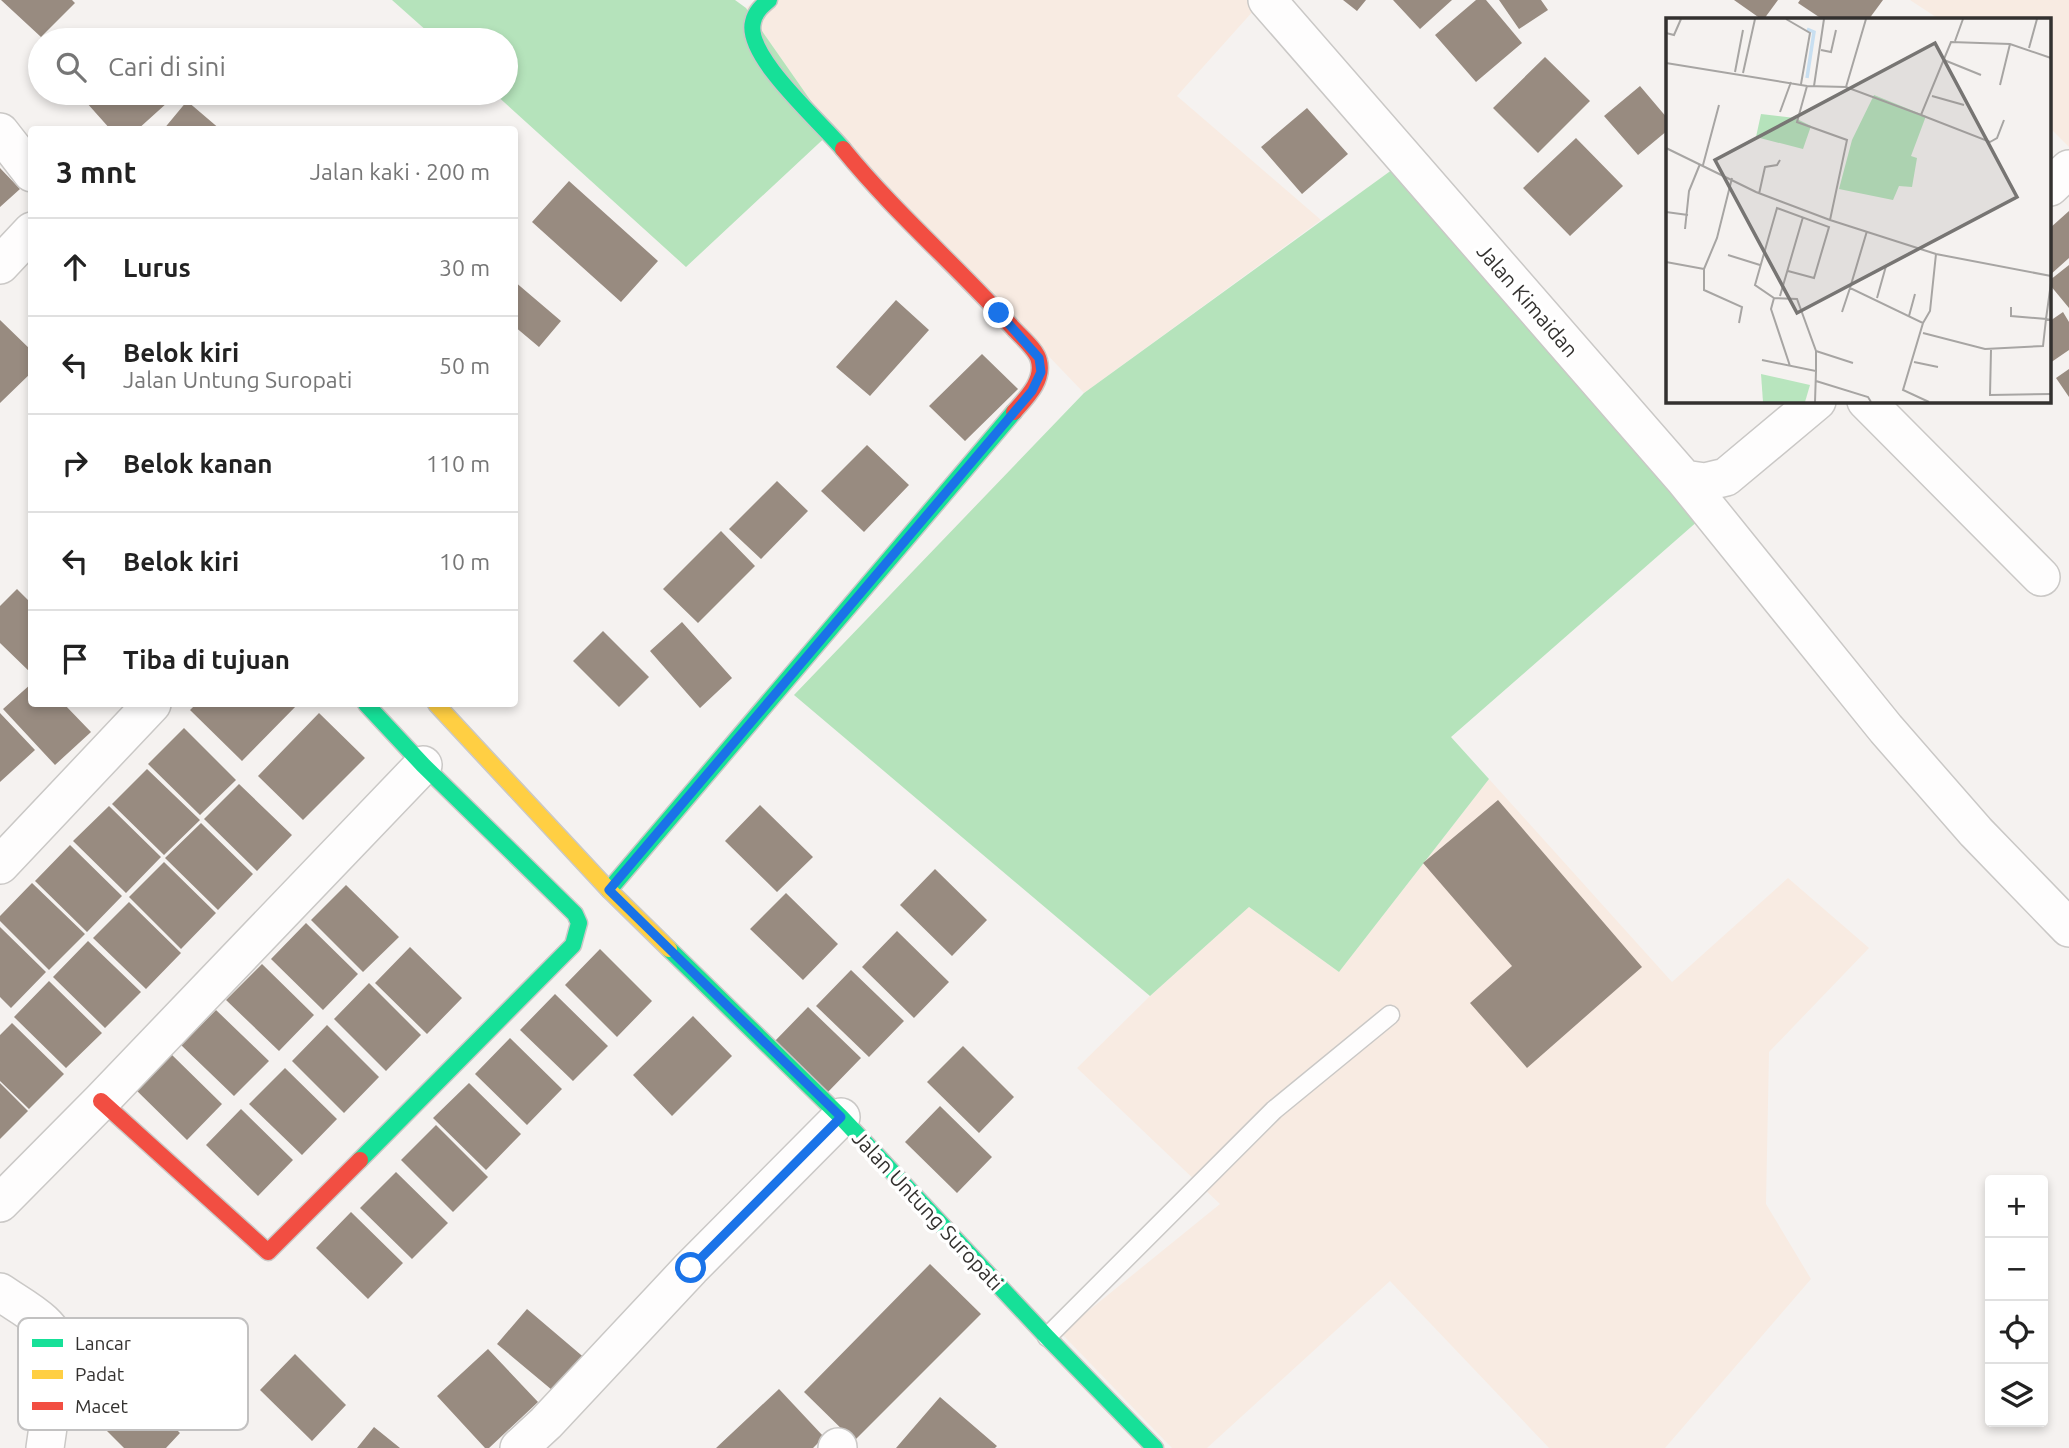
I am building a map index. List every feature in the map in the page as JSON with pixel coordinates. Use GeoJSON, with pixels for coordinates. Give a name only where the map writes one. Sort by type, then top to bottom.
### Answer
{"type":"FeatureCollection","features":[{"type":"Feature","properties":{"kind":"street"},"geometry":{"type":"LineString","coordinates":[[609,890],[1032,391],[1041,372],[1039,358],[999,313],[863,175],[832,136],[767,66],[754,44],[752,23],[758,10],[769,0]]}},
{"type":"Feature","properties":{"kind":"street","name":"Jalan Kimaidan"},"geometry":{"type":"LineString","coordinates":[[1267,0],[1684,479],[1886,729],[1976,832],[2069,928]]}},
{"type":"Feature","properties":{"kind":"street"},"geometry":{"type":"LineString","coordinates":[[0,132],[28,168]]}},
{"type":"Feature","properties":{"kind":"street"},"geometry":{"type":"LineString","coordinates":[[2052,185],[2069,169]]}},
{"type":"Feature","properties":{"kind":"street"},"geometry":{"type":"LineString","coordinates":[[0,265],[28,235]]}},
{"type":"Feature","properties":{"kind":"street"},"geometry":{"type":"LineString","coordinates":[[1684,479],[1705,482],[1726,477],[1815,402]]}},
{"type":"Feature","properties":{"kind":"street"},"geometry":{"type":"LineString","coordinates":[[1867,402],[2041,577]]}},
{"type":"Feature","properties":{"kind":"street"},"geometry":{"type":"LineString","coordinates":[[0,865],[149,707]]}},
{"type":"Feature","properties":{"kind":"street"},"geometry":{"type":"LineString","coordinates":[[101,1101],[268,1252],[573,944],[579,923],[575,914],[422,765],[369,707]]}},
{"type":"Feature","properties":{"kind":"street","name":"Jalan Untung Suropati"},"geometry":{"type":"LineString","coordinates":[[439,707],[609,890],[841,1117],[1047,1338],[1155,1448]]}},
{"type":"Feature","properties":{"kind":"street"},"geometry":{"type":"LineString","coordinates":[[0,1203],[422,765]]}},
{"type":"Feature","properties":{"kind":"street"},"geometry":{"type":"LineString","coordinates":[[519,1448],[574,1394],[691,1268],[841,1117]]}},
{"type":"Feature","properties":{"kind":"street"},"geometry":{"type":"LineString","coordinates":[[0,1292],[38,1318]]}},
{"type":"Feature","properties":{"kind":"street"},"geometry":{"type":"LineString","coordinates":[[45,1448],[48,1430]]}},
{"type":"Feature","properties":{"kind":"lane"},"geometry":{"type":"LineString","coordinates":[[1047,1338],[1274,1110],[1390,1014]]}},
{"type":"Feature","properties":{"kind":"shaded area"},"geometry":{"type":"Polygon","coordinates":[[[755,0],[1263,0],[1177,96],[1321,220],[1084,393],[832,131],[746,8],[755,0]]]}},
{"type":"Feature","properties":{"kind":"shaded area"},"geometry":{"type":"Polygon","coordinates":[[[1910,0],[2069,0],[2069,147],[2052,130],[2052,18],[1937,18],[1910,0]]]}},
{"type":"Feature","properties":{"kind":"shaded area"},"geometry":{"type":"Polygon","coordinates":[[[1489,779],[1672,982],[1788,878],[1869,948],[1769,1052],[1766,1204],[1811,1279],[1665,1448],[1549,1448],[1390,1281],[1207,1448],[1172,1448],[1061,1333],[1220,1204],[1077,1068],[1150,996],[1249,907],[1339,972],[1489,779]]]}},
{"type":"Feature","properties":{"kind":"green space"},"geometry":{"type":"Polygon","coordinates":[[[392,0],[735,0],[746,8],[832,131],[686,267],[507,105],[518,105],[518,28],[424,28],[392,0]]]}},
{"type":"Feature","properties":{"kind":"green space"},"geometry":{"type":"Polygon","coordinates":[[[1418,151],[1715,506],[1451,737],[1489,779],[1339,972],[1249,907],[1150,996],[794,695],[1084,393],[1418,151]]]}},
{"type":"Feature","properties":{"kind":"building"},"geometry":{"type":"Polygon","coordinates":[[[1,0],[72,0],[75,3],[50,28],[31,28],[1,0]]]}},
{"type":"Feature","properties":{"kind":"building"},"geometry":{"type":"Polygon","coordinates":[[[1343,0],[1366,0],[1357,11],[1343,0]]]}},
{"type":"Feature","properties":{"kind":"building"},"geometry":{"type":"Polygon","coordinates":[[[1393,0],[1452,0],[1420,29],[1393,0]]]}},
{"type":"Feature","properties":{"kind":"building"},"geometry":{"type":"Polygon","coordinates":[[[1476,0],[1486,0],[1522,43],[1476,82],[1435,35],[1476,0]]]}},
{"type":"Feature","properties":{"kind":"building"},"geometry":{"type":"Polygon","coordinates":[[[1499,0],[1541,0],[1548,10],[1519,29],[1499,0]]]}},
{"type":"Feature","properties":{"kind":"building"},"geometry":{"type":"Polygon","coordinates":[[[1734,0],[1778,0],[1765,18],[1760,18],[1734,0]]]}},
{"type":"Feature","properties":{"kind":"building"},"geometry":{"type":"Polygon","coordinates":[[[1800,0],[1883,0],[1870,18],[1820,18],[1798,3],[1800,0]]]}},
{"type":"Feature","properties":{"kind":"building"},"geometry":{"type":"Polygon","coordinates":[[[1545,57],[1590,101],[1538,153],[1493,108],[1545,57]]]}},
{"type":"Feature","properties":{"kind":"building"},"geometry":{"type":"Polygon","coordinates":[[[1640,86],[1666,117],[1666,132],[1638,155],[1604,116],[1640,86]]]}},
{"type":"Feature","properties":{"kind":"building"},"geometry":{"type":"Polygon","coordinates":[[[89,105],[165,105],[141,126],[107,126],[89,105]]]}},
{"type":"Feature","properties":{"kind":"building"},"geometry":{"type":"Polygon","coordinates":[[[184,105],[192,105],[216,126],[166,126],[184,105]]]}},
{"type":"Feature","properties":{"kind":"building"},"geometry":{"type":"Polygon","coordinates":[[[1307,108],[1348,154],[1302,194],[1261,147],[1307,108]]]}},
{"type":"Feature","properties":{"kind":"building"},"geometry":{"type":"Polygon","coordinates":[[[1576,138],[1623,186],[1570,236],[1523,188],[1576,138]]]}},
{"type":"Feature","properties":{"kind":"building"},"geometry":{"type":"Polygon","coordinates":[[[0,168],[20,189],[0,207],[0,168]]]}},
{"type":"Feature","properties":{"kind":"building"},"geometry":{"type":"Polygon","coordinates":[[[569,181],[658,261],[621,302],[532,222],[569,181]]]}},
{"type":"Feature","properties":{"kind":"building"},"geometry":{"type":"Polygon","coordinates":[[[2069,211],[2069,258],[2052,273],[2052,226],[2069,211]]]}},
{"type":"Feature","properties":{"kind":"building"},"geometry":{"type":"Polygon","coordinates":[[[2069,265],[2069,308],[2052,287],[2052,278],[2069,265]]]}},
{"type":"Feature","properties":{"kind":"building"},"geometry":{"type":"Polygon","coordinates":[[[518,284],[561,321],[539,347],[518,329],[518,284]]]}},
{"type":"Feature","properties":{"kind":"building"},"geometry":{"type":"Polygon","coordinates":[[[896,300],[929,330],[870,396],[836,367],[896,300]]]}},
{"type":"Feature","properties":{"kind":"building"},"geometry":{"type":"Polygon","coordinates":[[[2063,312],[2069,322],[2069,350],[2052,362],[2052,320],[2063,312]]]}},
{"type":"Feature","properties":{"kind":"building"},"geometry":{"type":"Polygon","coordinates":[[[0,320],[28,347],[28,376],[0,403],[0,320]]]}},
{"type":"Feature","properties":{"kind":"building"},"geometry":{"type":"Polygon","coordinates":[[[982,354],[1018,389],[965,441],[929,406],[982,354]]]}},
{"type":"Feature","properties":{"kind":"building"},"geometry":{"type":"Polygon","coordinates":[[[2069,369],[2069,397],[2056,378],[2069,369]]]}},
{"type":"Feature","properties":{"kind":"building"},"geometry":{"type":"Polygon","coordinates":[[[867,445],[909,485],[864,532],[821,491],[867,445]]]}},
{"type":"Feature","properties":{"kind":"building"},"geometry":{"type":"Polygon","coordinates":[[[777,481],[808,511],[761,559],[729,529],[777,481]]]}},
{"type":"Feature","properties":{"kind":"building"},"geometry":{"type":"Polygon","coordinates":[[[721,531],[755,566],[698,623],[663,589],[721,531]]]}},
{"type":"Feature","properties":{"kind":"building"},"geometry":{"type":"Polygon","coordinates":[[[17,589],[28,600],[28,670],[0,643],[0,606],[17,589]]]}},
{"type":"Feature","properties":{"kind":"building"},"geometry":{"type":"Polygon","coordinates":[[[682,622],[732,678],[700,708],[650,651],[682,622]]]}},
{"type":"Feature","properties":{"kind":"building"},"geometry":{"type":"Polygon","coordinates":[[[603,631],[649,677],[619,707],[573,661],[603,631]]]}},
{"type":"Feature","properties":{"kind":"building"},"geometry":{"type":"Polygon","coordinates":[[[28,687],[28,707],[67,707],[91,732],[55,765],[3,709],[28,687]]]}},
{"type":"Feature","properties":{"kind":"building"},"geometry":{"type":"Polygon","coordinates":[[[193,707],[295,707],[242,761],[190,710],[193,707]]]}},
{"type":"Feature","properties":{"kind":"building"},"geometry":{"type":"Polygon","coordinates":[[[0,713],[35,750],[0,782],[0,713]]]}},
{"type":"Feature","properties":{"kind":"building"},"geometry":{"type":"Polygon","coordinates":[[[319,713],[365,758],[303,820],[258,776],[319,713]]]}},
{"type":"Feature","properties":{"kind":"building"},"geometry":{"type":"Polygon","coordinates":[[[184,728],[236,780],[200,815],[148,764],[184,728]]]}},
{"type":"Feature","properties":{"kind":"building"},"geometry":{"type":"Polygon","coordinates":[[[147,769],[200,820],[164,855],[112,804],[147,769]]]}},
{"type":"Feature","properties":{"kind":"building"},"geometry":{"type":"Polygon","coordinates":[[[239,784],[292,835],[257,871],[204,819],[239,784]]]}},
{"type":"Feature","properties":{"kind":"building"},"geometry":{"type":"Polygon","coordinates":[[[1498,800],[1642,967],[1527,1068],[1470,1003],[1512,966],[1423,863],[1498,800]]]}},
{"type":"Feature","properties":{"kind":"building"},"geometry":{"type":"Polygon","coordinates":[[[760,805],[813,857],[777,892],[725,841],[760,805]]]}},
{"type":"Feature","properties":{"kind":"building"},"geometry":{"type":"Polygon","coordinates":[[[109,806],[161,857],[126,893],[73,841],[109,806]]]}},
{"type":"Feature","properties":{"kind":"building"},"geometry":{"type":"Polygon","coordinates":[[[201,823],[253,874],[218,910],[165,858],[201,823]]]}},
{"type":"Feature","properties":{"kind":"building"},"geometry":{"type":"Polygon","coordinates":[[[70,845],[122,896],[87,932],[35,881],[70,845]]]}},
{"type":"Feature","properties":{"kind":"building"},"geometry":{"type":"Polygon","coordinates":[[[164,862],[216,913],[181,949],[129,897],[164,862]]]}},
{"type":"Feature","properties":{"kind":"building"},"geometry":{"type":"Polygon","coordinates":[[[935,869],[987,920],[952,956],[900,905],[935,869]]]}},
{"type":"Feature","properties":{"kind":"building"},"geometry":{"type":"Polygon","coordinates":[[[32,883],[85,934],[49,970],[0,921],[0,916],[32,883]]]}},
{"type":"Feature","properties":{"kind":"building"},"geometry":{"type":"Polygon","coordinates":[[[346,885],[399,937],[363,972],[311,920],[346,885]]]}},
{"type":"Feature","properties":{"kind":"building"},"geometry":{"type":"Polygon","coordinates":[[[786,893],[838,944],[803,980],[750,929],[786,893]]]}},
{"type":"Feature","properties":{"kind":"building"},"geometry":{"type":"Polygon","coordinates":[[[129,902],[181,953],[146,989],[93,938],[129,902]]]}},
{"type":"Feature","properties":{"kind":"building"},"geometry":{"type":"Polygon","coordinates":[[[306,923],[358,974],[323,1010],[271,959],[306,923]]]}},
{"type":"Feature","properties":{"kind":"building"},"geometry":{"type":"Polygon","coordinates":[[[0,927],[46,972],[11,1008],[0,997],[0,927]]]}},
{"type":"Feature","properties":{"kind":"building"},"geometry":{"type":"Polygon","coordinates":[[[897,931],[949,982],[914,1018],[862,967],[897,931]]]}},
{"type":"Feature","properties":{"kind":"building"},"geometry":{"type":"Polygon","coordinates":[[[88,941],[141,992],[105,1028],[53,977],[88,941]]]}},
{"type":"Feature","properties":{"kind":"building"},"geometry":{"type":"Polygon","coordinates":[[[410,947],[462,998],[427,1034],[375,983],[410,947]]]}},
{"type":"Feature","properties":{"kind":"building"},"geometry":{"type":"Polygon","coordinates":[[[600,949],[652,1001],[617,1037],[565,985],[600,949]]]}},
{"type":"Feature","properties":{"kind":"building"},"geometry":{"type":"Polygon","coordinates":[[[262,964],[314,1015],[279,1051],[226,1000],[262,964]]]}},
{"type":"Feature","properties":{"kind":"building"},"geometry":{"type":"Polygon","coordinates":[[[851,970],[904,1021],[869,1057],[816,1006],[851,970]]]}},
{"type":"Feature","properties":{"kind":"building"},"geometry":{"type":"Polygon","coordinates":[[[49,981],[102,1033],[66,1068],[14,1017],[49,981]]]}},
{"type":"Feature","properties":{"kind":"building"},"geometry":{"type":"Polygon","coordinates":[[[369,983],[421,1035],[386,1071],[334,1019],[369,983]]]}},
{"type":"Feature","properties":{"kind":"building"},"geometry":{"type":"Polygon","coordinates":[[[555,994],[608,1046],[573,1081],[520,1030],[555,994]]]}},
{"type":"Feature","properties":{"kind":"building"},"geometry":{"type":"Polygon","coordinates":[[[808,1007],[861,1058],[826,1094],[773,1043],[808,1007]]]}},
{"type":"Feature","properties":{"kind":"building"},"geometry":{"type":"Polygon","coordinates":[[[216,1010],[269,1061],[234,1096],[181,1045],[216,1010]]]}},
{"type":"Feature","properties":{"kind":"building"},"geometry":{"type":"Polygon","coordinates":[[[693,1016],[732,1056],[672,1116],[633,1075],[693,1016]]]}},
{"type":"Feature","properties":{"kind":"building"},"geometry":{"type":"Polygon","coordinates":[[[12,1023],[64,1074],[29,1109],[0,1081],[0,1035],[12,1023]]]}},
{"type":"Feature","properties":{"kind":"building"},"geometry":{"type":"Polygon","coordinates":[[[327,1025],[379,1077],[344,1113],[292,1061],[327,1025]]]}},
{"type":"Feature","properties":{"kind":"building"},"geometry":{"type":"Polygon","coordinates":[[[510,1038],[562,1089],[527,1125],[475,1074],[510,1038]]]}},
{"type":"Feature","properties":{"kind":"building"},"geometry":{"type":"Polygon","coordinates":[[[963,1046],[1014,1097],[979,1133],[927,1082],[963,1046]]]}},
{"type":"Feature","properties":{"kind":"building"},"geometry":{"type":"Polygon","coordinates":[[[170,1053],[222,1104],[187,1140],[134,1088],[170,1053]]]}},
{"type":"Feature","properties":{"kind":"building"},"geometry":{"type":"Polygon","coordinates":[[[285,1068],[337,1119],[302,1155],[249,1104],[285,1068]]]}},
{"type":"Feature","properties":{"kind":"building"},"geometry":{"type":"Polygon","coordinates":[[[0,1083],[28,1111],[0,1139],[0,1083]]]}},
{"type":"Feature","properties":{"kind":"building"},"geometry":{"type":"Polygon","coordinates":[[[469,1083],[521,1134],[486,1170],[433,1118],[469,1083]]]}},
{"type":"Feature","properties":{"kind":"building"},"geometry":{"type":"Polygon","coordinates":[[[940,1106],[992,1157],[957,1193],[905,1142],[940,1106]]]}},
{"type":"Feature","properties":{"kind":"building"},"geometry":{"type":"Polygon","coordinates":[[[241,1109],[293,1160],[258,1196],[206,1145],[241,1109]]]}},
{"type":"Feature","properties":{"kind":"building"},"geometry":{"type":"Polygon","coordinates":[[[436,1125],[488,1177],[453,1212],[401,1160],[436,1125]]]}},
{"type":"Feature","properties":{"kind":"building"},"geometry":{"type":"Polygon","coordinates":[[[396,1172],[448,1223],[412,1259],[360,1208],[396,1172]]]}},
{"type":"Feature","properties":{"kind":"building"},"geometry":{"type":"Polygon","coordinates":[[[351,1212],[403,1263],[368,1299],[316,1248],[351,1212]]]}},
{"type":"Feature","properties":{"kind":"building"},"geometry":{"type":"Polygon","coordinates":[[[930,1264],[981,1314],[854,1441],[804,1392],[930,1264]]]}},
{"type":"Feature","properties":{"kind":"building"},"geometry":{"type":"Polygon","coordinates":[[[527,1309],[587,1360],[558,1395],[497,1344],[527,1309]]]}},
{"type":"Feature","properties":{"kind":"building"},"geometry":{"type":"Polygon","coordinates":[[[488,1349],[538,1402],[489,1448],[485,1448],[437,1396],[488,1349]]]}},
{"type":"Feature","properties":{"kind":"building"},"geometry":{"type":"Polygon","coordinates":[[[295,1354],[346,1405],[312,1441],[260,1390],[295,1354]]]}},
{"type":"Feature","properties":{"kind":"building"},"geometry":{"type":"Polygon","coordinates":[[[779,1389],[824,1437],[813,1448],[716,1448],[779,1389]]]}},
{"type":"Feature","properties":{"kind":"building"},"geometry":{"type":"Polygon","coordinates":[[[940,1397],[997,1446],[896,1448],[940,1397]]]}},
{"type":"Feature","properties":{"kind":"building"},"geometry":{"type":"Polygon","coordinates":[[[374,1427],[400,1448],[357,1448],[374,1427]]]}},
{"type":"Feature","properties":{"kind":"building"},"geometry":{"type":"Polygon","coordinates":[[[106,1430],[177,1430],[180,1433],[166,1448],[124,1448],[106,1430]]]}},
{"type":"Feature","properties":{"kind":"traffic: fast"},"geometry":{"type":"LineString","coordinates":[[769,0],[757,12],[753,22],[753,36],[760,52],[786,88],[843,149]]}},
{"type":"Feature","properties":{"kind":"traffic: fast"},"geometry":{"type":"LineString","coordinates":[[609,890],[1014,412]]}},
{"type":"Feature","properties":{"kind":"traffic: fast"},"geometry":{"type":"LineString","coordinates":[[360,1160],[573,945],[579,923],[575,914],[423,765],[369,707]]}},
{"type":"Feature","properties":{"kind":"traffic: fast"},"geometry":{"type":"LineString","coordinates":[[669,949],[841,1117],[1155,1448]]}},
{"type":"Feature","properties":{"kind":"traffic: slow"},"geometry":{"type":"LineString","coordinates":[[439,707],[609,890],[669,949]]}},
{"type":"Feature","properties":{"kind":"traffic: jam"},"geometry":{"type":"LineString","coordinates":[[843,149],[1035,352],[1039,361],[1039,375],[1033,389],[1014,412]]}},
{"type":"Feature","properties":{"kind":"traffic: jam"},"geometry":{"type":"LineString","coordinates":[[101,1101],[268,1252],[360,1160]]}},
{"type":"Feature","properties":{"kind":"route"},"geometry":{"type":"LineString","coordinates":[[691,1268],[841,1117],[609,890],[1032,391],[1041,372],[1039,358],[999,313]]}}]}
